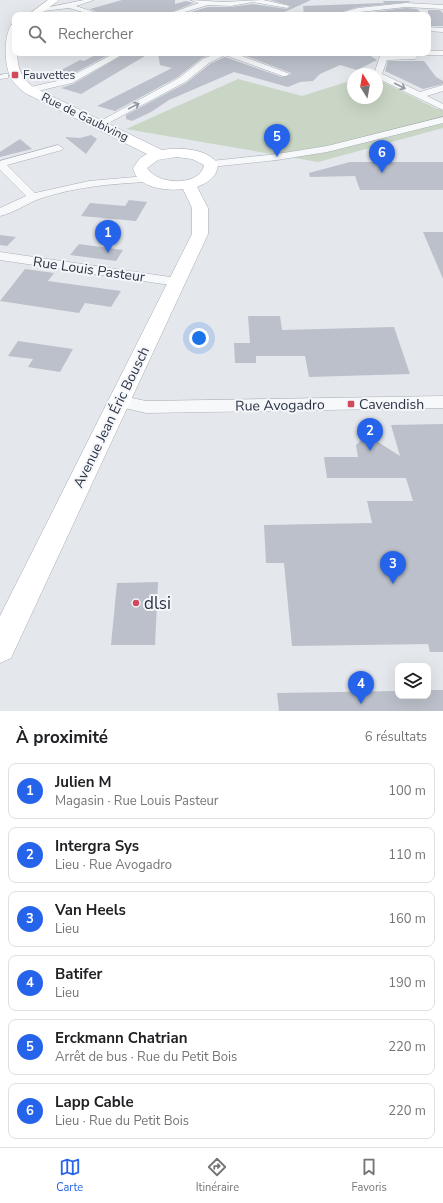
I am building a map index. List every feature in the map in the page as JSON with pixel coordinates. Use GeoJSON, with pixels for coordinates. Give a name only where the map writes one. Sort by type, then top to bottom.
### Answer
{"type":"FeatureCollection","features":[{"type":"Feature","properties":{"kind":"main road"},"geometry":{"type":"LineString","coordinates":[[38,12],[54,0]]}},
{"type":"Feature","properties":{"kind":"main road","name":"Rue de Gaubiving"},"geometry":{"type":"LineString","coordinates":[[12,35],[12,47]]}},
{"type":"Feature","properties":{"kind":"main road","name":"Rue de Gaubiving"},"geometry":{"type":"LineString","coordinates":[[13,56],[15,75],[20,83],[29,90],[160,155]]}},
{"type":"Feature","properties":{"kind":"main road"},"geometry":{"type":"LineString","coordinates":[[180,153],[191,154],[200,156],[211,164],[212,169],[210,174],[198,182],[188,184],[165,185],[143,173],[143,163],[160,155],[180,153]]}},
{"type":"Feature","properties":{"kind":"main road","name":"Avenue Jean Éric Bousch"},"geometry":{"type":"LineString","coordinates":[[0,648],[200,234],[200,208],[188,184]]}},
{"type":"Feature","properties":{"kind":"street"},"geometry":{"type":"LineString","coordinates":[[43,9],[68,6],[90,0]]}},
{"type":"Feature","properties":{"kind":"street"},"geometry":{"type":"LineString","coordinates":[[194,0],[206,3],[234,5],[253,0],[287,6]]}},
{"type":"Feature","properties":{"kind":"street"},"geometry":{"type":"LineString","coordinates":[[421,0],[428,6]]}},
{"type":"Feature","properties":{"kind":"street"},"geometry":{"type":"LineString","coordinates":[[251,10],[261,2]]}},
{"type":"Feature","properties":{"kind":"street"},"geometry":{"type":"LineString","coordinates":[[178,12],[206,3]]}},
{"type":"Feature","properties":{"kind":"street"},"geometry":{"type":"LineString","coordinates":[[68,6],[89,12]]}},
{"type":"Feature","properties":{"kind":"street"},"geometry":{"type":"LineString","coordinates":[[346,12],[353,10],[428,6],[443,7]]}},
{"type":"Feature","properties":{"kind":"street"},"geometry":{"type":"LineString","coordinates":[[431,29],[443,30]]}},
{"type":"Feature","properties":{"kind":"street"},"geometry":{"type":"LineString","coordinates":[[431,53],[443,53]]}},
{"type":"Feature","properties":{"kind":"street"},"geometry":{"type":"LineString","coordinates":[[29,90],[68,81],[116,56]]}},
{"type":"Feature","properties":{"kind":"street"},"geometry":{"type":"LineString","coordinates":[[100,124],[182,80],[206,61],[217,56]]}},
{"type":"Feature","properties":{"kind":"street"},"geometry":{"type":"LineString","coordinates":[[235,56],[286,74]]}},
{"type":"Feature","properties":{"kind":"street"},"geometry":{"type":"LineString","coordinates":[[415,56],[383,56],[383,63],[378,71],[378,75],[443,107]]}},
{"type":"Feature","properties":{"kind":"street"},"geometry":{"type":"LineString","coordinates":[[419,95],[443,88]]}},
{"type":"Feature","properties":{"kind":"street"},"geometry":{"type":"LineString","coordinates":[[211,164],[277,157],[327,149],[443,120]]}},
{"type":"Feature","properties":{"kind":"street"},"geometry":{"type":"LineString","coordinates":[[33,198],[0,164],[58,148]]}},
{"type":"Feature","properties":{"kind":"street"},"geometry":{"type":"LineString","coordinates":[[0,212],[62,188],[143,173]]}},
{"type":"Feature","properties":{"kind":"street","name":"Rue Louis Pasteur"},"geometry":{"type":"LineString","coordinates":[[0,256],[177,282]]}},
{"type":"Feature","properties":{"kind":"street","name":"Rue Avogadro"},"geometry":{"type":"LineString","coordinates":[[118,401],[146,407],[443,402]]}},
{"type":"Feature","properties":{"kind":"green space"},"geometry":{"type":"Polygon","coordinates":[[[238,79],[302,96],[347,82],[347,104],[383,104],[383,82],[437,109],[443,108],[443,128],[318,162],[126,129],[238,79]]]}},
{"type":"Feature","properties":{"kind":"building"},"geometry":{"type":"Polygon","coordinates":[[[122,0],[175,0],[175,4],[186,1],[194,3],[172,12],[97,12],[90,9],[122,0]]]}},
{"type":"Feature","properties":{"kind":"building"},"geometry":{"type":"Polygon","coordinates":[[[270,0],[311,0],[285,12],[190,12],[208,7],[231,7],[253,4],[287,9],[291,6],[270,0]]]}},
{"type":"Feature","properties":{"kind":"building"},"geometry":{"type":"Polygon","coordinates":[[[383,1],[410,2],[358,7],[341,12],[304,12],[303,6],[384,3],[383,1]]]}},
{"type":"Feature","properties":{"kind":"building"},"geometry":{"type":"Polygon","coordinates":[[[406,8],[417,9],[420,12],[372,12],[406,8]]]}},
{"type":"Feature","properties":{"kind":"building"},"geometry":{"type":"Polygon","coordinates":[[[428,10],[440,10],[443,13],[443,26],[431,26],[431,12],[428,12],[428,10]]]}},
{"type":"Feature","properties":{"kind":"building"},"geometry":{"type":"Polygon","coordinates":[[[93,56],[106,56],[65,78],[56,80],[46,78],[80,60],[84,61],[93,56]]]}},
{"type":"Feature","properties":{"kind":"building"},"geometry":{"type":"Polygon","coordinates":[[[121,56],[145,56],[81,94],[61,88],[73,84],[121,56]]]}},
{"type":"Feature","properties":{"kind":"building"},"geometry":{"type":"Polygon","coordinates":[[[158,56],[206,56],[178,77],[115,111],[97,106],[172,68],[160,65],[158,56]]]}},
{"type":"Feature","properties":{"kind":"building"},"geometry":{"type":"Polygon","coordinates":[[[246,56],[371,56],[377,60],[361,68],[350,68],[340,65],[320,74],[313,81],[300,82],[288,87],[234,72],[169,100],[151,112],[132,121],[126,119],[126,115],[186,83],[210,64],[225,57],[282,77],[291,74],[246,56]]]}},
{"type":"Feature","properties":{"kind":"building"},"geometry":{"type":"Polygon","coordinates":[[[388,61],[424,61],[436,77],[443,81],[443,84],[423,89],[385,71],[388,61]]]}},
{"type":"Feature","properties":{"kind":"building"},"geometry":{"type":"Polygon","coordinates":[[[91,135],[97,139],[86,154],[65,137],[80,138],[91,135]]]}},
{"type":"Feature","properties":{"kind":"building"},"geometry":{"type":"Polygon","coordinates":[[[20,139],[32,149],[0,157],[0,152],[20,139]]]}},
{"type":"Feature","properties":{"kind":"building"},"geometry":{"type":"Polygon","coordinates":[[[350,162],[443,162],[443,190],[360,190],[355,176],[310,177],[309,173],[350,162]]]}},
{"type":"Feature","properties":{"kind":"building"},"geometry":{"type":"Polygon","coordinates":[[[129,200],[147,202],[136,221],[81,216],[90,203],[125,206],[129,200]]]}},
{"type":"Feature","properties":{"kind":"building"},"geometry":{"type":"Polygon","coordinates":[[[423,232],[443,232],[443,279],[429,246],[423,232]]]}},
{"type":"Feature","properties":{"kind":"building"},"geometry":{"type":"Polygon","coordinates":[[[0,235],[16,237],[7,246],[0,245],[0,235]]]}},
{"type":"Feature","properties":{"kind":"building"},"geometry":{"type":"Polygon","coordinates":[[[79,244],[123,250],[116,261],[70,255],[79,244]]]}},
{"type":"Feature","properties":{"kind":"building"},"geometry":{"type":"Polygon","coordinates":[[[25,269],[54,273],[48,281],[121,291],[111,307],[85,303],[79,313],[0,301],[25,269]]]}},
{"type":"Feature","properties":{"kind":"building"},"geometry":{"type":"Polygon","coordinates":[[[248,316],[280,316],[282,330],[394,327],[410,374],[309,377],[305,356],[256,356],[256,363],[235,363],[234,343],[250,343],[248,316]]]}},
{"type":"Feature","properties":{"kind":"building"},"geometry":{"type":"Polygon","coordinates":[[[18,341],[73,349],[60,372],[28,367],[33,359],[8,356],[18,341]]]}},
{"type":"Feature","properties":{"kind":"building"},"geometry":{"type":"Polygon","coordinates":[[[443,424],[443,652],[430,652],[428,644],[292,646],[284,563],[266,563],[264,525],[372,523],[367,501],[413,501],[406,478],[327,478],[324,457],[358,457],[356,445],[367,435],[400,456],[391,425],[443,424]]]}},
{"type":"Feature","properties":{"kind":"building","name":"dlsi"},"geometry":{"type":"Polygon","coordinates":[[[158,582],[155,645],[111,645],[117,583],[158,582]]]}},
{"type":"Feature","properties":{"kind":"building"},"geometry":{"type":"Polygon","coordinates":[[[431,690],[443,690],[443,711],[279,711],[277,693],[395,691],[395,699],[431,699],[431,690]]]}},
{"type":"Feature","properties":{"kind":"place","name":"Fauvettes"},"geometry":{"type":"Point","coordinates":[15,75]}},
{"type":"Feature","properties":{"kind":"place","name":"Erckmann Chatrian"},"geometry":{"type":"Point","coordinates":[277,157]}},
{"type":"Feature","properties":{"kind":"place","name":"Lapp Cable"},"geometry":{"type":"Point","coordinates":[382,173]}},
{"type":"Feature","properties":{"kind":"place","name":"Julien M"},"geometry":{"type":"Point","coordinates":[108,253]}},
{"type":"Feature","properties":{"kind":"place","name":"Cavendish"},"geometry":{"type":"Point","coordinates":[351,404]}},
{"type":"Feature","properties":{"kind":"place","name":"Intergra Sys"},"geometry":{"type":"Point","coordinates":[370,451]}},
{"type":"Feature","properties":{"kind":"place","name":"Van Heels"},"geometry":{"type":"Point","coordinates":[393,584]}},
{"type":"Feature","properties":{"kind":"place","name":"dlsi"},"geometry":{"type":"Point","coordinates":[136,603]}},
{"type":"Feature","properties":{"kind":"place","name":"Batifer"},"geometry":{"type":"Point","coordinates":[361,704]}}]}
